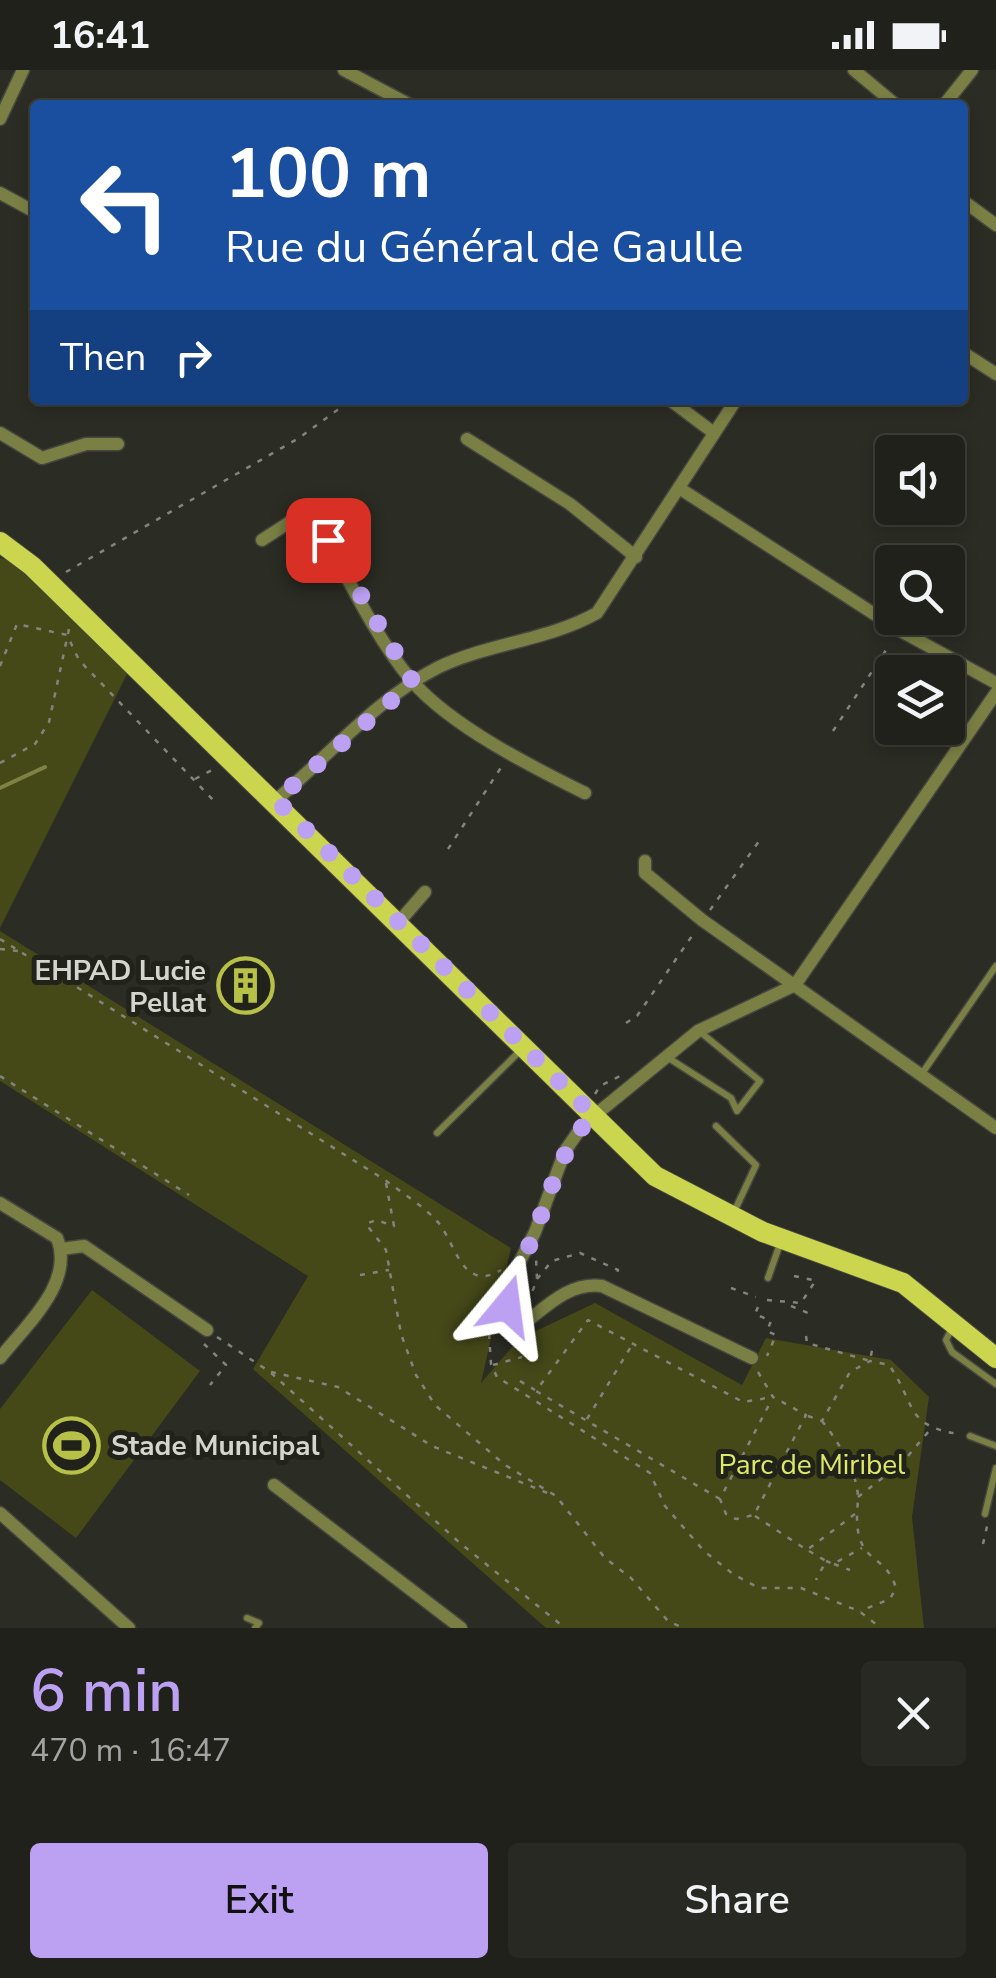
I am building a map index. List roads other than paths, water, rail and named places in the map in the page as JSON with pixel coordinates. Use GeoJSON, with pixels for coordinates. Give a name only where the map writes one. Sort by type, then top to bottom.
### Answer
{"type":"FeatureCollection","features":[{"type":"Feature","properties":{"kind":"main road"},"geometry":{"type":"LineString","coordinates":[[7,546],[229,754],[655,1176],[731,1218],[903,1283],[996,1358]]}},
{"type":"Feature","properties":{"kind":"street"},"geometry":{"type":"LineString","coordinates":[[0,119],[23,70]]}},
{"type":"Feature","properties":{"kind":"street"},"geometry":{"type":"LineString","coordinates":[[344,70],[401,100]]}},
{"type":"Feature","properties":{"kind":"street"},"geometry":{"type":"LineString","coordinates":[[854,70],[890,100]]}},
{"type":"Feature","properties":{"kind":"street"},"geometry":{"type":"LineString","coordinates":[[948,100],[972,70]]}},
{"type":"Feature","properties":{"kind":"street"},"geometry":{"type":"LineString","coordinates":[[0,193],[30,209]]}},
{"type":"Feature","properties":{"kind":"street"},"geometry":{"type":"LineString","coordinates":[[968,204],[996,225]]}},
{"type":"Feature","properties":{"kind":"street"},"geometry":{"type":"LineString","coordinates":[[968,356],[996,374]]}},
{"type":"Feature","properties":{"kind":"street"},"geometry":{"type":"LineString","coordinates":[[676,405],[714,434]]}},
{"type":"Feature","properties":{"kind":"street"},"geometry":{"type":"LineString","coordinates":[[276,800],[413,682],[470,655],[566,630],[597,613],[733,405]]}},
{"type":"Feature","properties":{"kind":"street"},"geometry":{"type":"LineString","coordinates":[[0,433],[42,458],[86,444],[118,444]]}},
{"type":"Feature","properties":{"kind":"street"},"geometry":{"type":"LineString","coordinates":[[467,439],[570,504],[636,558]]}},
{"type":"Feature","properties":{"kind":"street"},"geometry":{"type":"LineString","coordinates":[[680,488],[900,630],[996,683]]}},
{"type":"Feature","properties":{"kind":"street"},"geometry":{"type":"LineString","coordinates":[[262,540],[310,509],[413,682],[439,705],[585,793]]}},
{"type":"Feature","properties":{"kind":"street"},"geometry":{"type":"LineString","coordinates":[[759,1357],[610,1290],[588,1284],[568,1291],[526,1322],[514,1318],[507,1306],[517,1267],[535,1232],[565,1151],[593,1115],[698,1031],[795,985],[996,693]]}},
{"type":"Feature","properties":{"kind":"street"},"geometry":{"type":"LineString","coordinates":[[645,860],[645,873],[996,1128]]}},
{"type":"Feature","properties":{"kind":"street"},"geometry":{"type":"LineString","coordinates":[[398,924],[425,892]]}},
{"type":"Feature","properties":{"kind":"street"},"geometry":{"type":"LineString","coordinates":[[0,1203],[57,1238],[64,1262],[54,1287],[0,1358]]}},
{"type":"Feature","properties":{"kind":"street"},"geometry":{"type":"LineString","coordinates":[[61,1248],[84,1246],[204,1336]]}},
{"type":"Feature","properties":{"kind":"street"},"geometry":{"type":"LineString","coordinates":[[274,1486],[461,1628]]}},
{"type":"Feature","properties":{"kind":"street"},"geometry":{"type":"LineString","coordinates":[[0,1514],[130,1628]]}},
{"type":"Feature","properties":{"kind":"lane"},"geometry":{"type":"LineString","coordinates":[[921,1074],[996,966]]}},
{"type":"Feature","properties":{"kind":"lane"},"geometry":{"type":"LineString","coordinates":[[666,1056],[731,1098],[737,1111],[760,1081],[698,1031]]}},
{"type":"Feature","properties":{"kind":"lane"},"geometry":{"type":"LineString","coordinates":[[437,1132],[524,1048]]}},
{"type":"Feature","properties":{"kind":"lane"},"geometry":{"type":"LineString","coordinates":[[716,1126],[756,1165],[731,1218]]}},
{"type":"Feature","properties":{"kind":"lane"},"geometry":{"type":"LineString","coordinates":[[768,1278],[782,1240]]}},
{"type":"Feature","properties":{"kind":"lane"},"geometry":{"type":"LineString","coordinates":[[955,1322],[946,1340],[952,1352],[996,1384]]}},
{"type":"Feature","properties":{"kind":"lane"},"geometry":{"type":"LineString","coordinates":[[970,1436],[996,1446]]}},
{"type":"Feature","properties":{"kind":"lane"},"geometry":{"type":"LineString","coordinates":[[987,1519],[996,1468]]}},
{"type":"Feature","properties":{"kind":"lane"},"geometry":{"type":"LineString","coordinates":[[247,1618],[259,1623],[256,1628]]}},
{"type":"Feature","properties":{"kind":"waterway"},"geometry":{"type":"LineString","coordinates":[[0,788],[45,767]]}},
{"type":"Feature","properties":{"kind":"place","name":"EHPAD Lucie Pellat"},"geometry":{"type":"Point","coordinates":[245,986]}},
{"type":"Feature","properties":{"kind":"place","name":"Stade Municipal"},"geometry":{"type":"Point","coordinates":[72,1445]}},
{"type":"Feature","properties":{"kind":"park label","name":"Parc de Miribel"},"geometry":{"type":"Point","coordinates":[812,1464]}}]}
